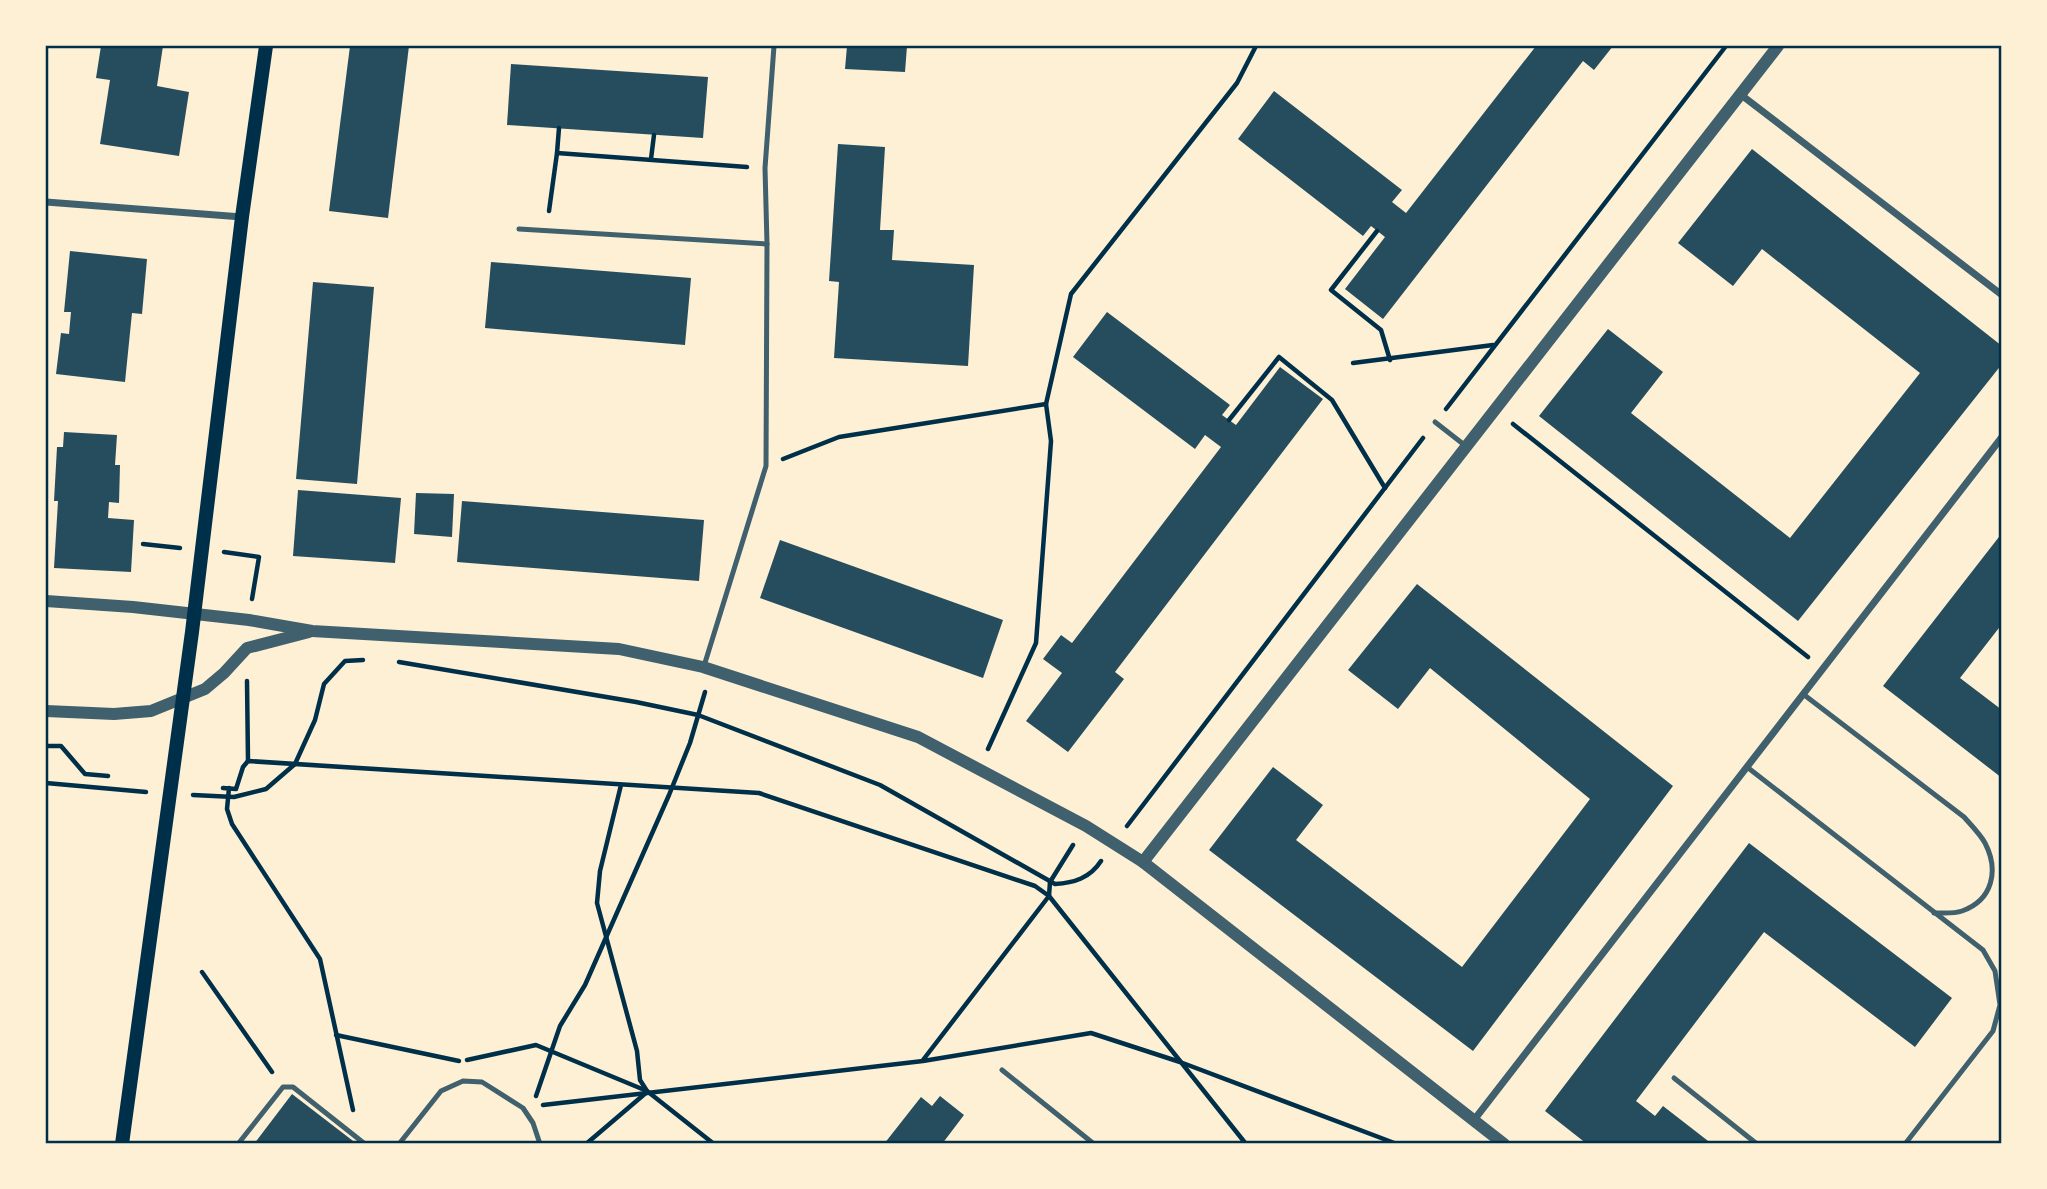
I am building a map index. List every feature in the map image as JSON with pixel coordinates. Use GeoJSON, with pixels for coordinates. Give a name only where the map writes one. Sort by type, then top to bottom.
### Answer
{"type":"FeatureCollection","features":[{"type":"Feature","properties":{"kind":"main road"},"geometry":{"type":"LineString","coordinates":[[122,1143],[194,614],[265,46]]}},
{"type":"Feature","properties":{"kind":"street"},"geometry":{"type":"LineString","coordinates":[[1143,862],[1777,46]]}},
{"type":"Feature","properties":{"kind":"street"},"geometry":{"type":"LineString","coordinates":[[1740,94],[2001,295]]}},
{"type":"Feature","properties":{"kind":"street"},"geometry":{"type":"LineString","coordinates":[[46,202],[242,217]]}},
{"type":"Feature","properties":{"kind":"street"},"geometry":{"type":"LineString","coordinates":[[1474,1121],[2001,437]]}},
{"type":"Feature","properties":{"kind":"street"},"geometry":{"type":"LineString","coordinates":[[46,601],[249,620],[312,631],[620,649],[708,669],[918,737],[1086,826],[1143,862],[1504,1143]]}},
{"type":"Feature","properties":{"kind":"street"},"geometry":{"type":"LineString","coordinates":[[46,711],[114,714],[151,711],[205,689],[225,673],[247,648],[312,631]]}},
{"type":"Feature","properties":{"kind":"lane"},"geometry":{"type":"LineString","coordinates":[[708,669],[766,466],[765,168],[774,46]]}},
{"type":"Feature","properties":{"kind":"lane"},"geometry":{"type":"LineString","coordinates":[[519,229],[767,244]]}},
{"type":"Feature","properties":{"kind":"lane"},"geometry":{"type":"LineString","coordinates":[[1435,422],[1467,447]]}},
{"type":"Feature","properties":{"kind":"lane"},"geometry":{"type":"LineString","coordinates":[[1803,694],[1964,817],[1984,842],[1992,864],[1993,880],[1980,901],[1961,911],[1934,913]]}},
{"type":"Feature","properties":{"kind":"lane"},"geometry":{"type":"LineString","coordinates":[[1747,767],[1983,950],[1995,971],[2000,1005],[1993,1031],[1905,1143]]}},
{"type":"Feature","properties":{"kind":"lane"},"geometry":{"type":"LineString","coordinates":[[1002,1070],[1094,1143]]}},
{"type":"Feature","properties":{"kind":"lane"},"geometry":{"type":"LineString","coordinates":[[1674,1078],[1757,1143]]}},
{"type":"Feature","properties":{"kind":"lane"},"geometry":{"type":"LineString","coordinates":[[399,1143],[441,1091],[463,1082],[482,1082],[523,1108],[533,1123],[540,1143]]}},
{"type":"Feature","properties":{"kind":"lane"},"geometry":{"type":"LineString","coordinates":[[239,1143],[283,1087],[293,1087],[365,1143]]}},
{"type":"Feature","properties":{"kind":"path"},"geometry":{"type":"LineString","coordinates":[[979,768],[1036,643],[1051,441],[1046,404],[1071,294],[1237,83],[1256,46]]}},
{"type":"Feature","properties":{"kind":"path"},"geometry":{"type":"LineString","coordinates":[[393,661],[698,715],[880,785],[1050,882],[1076,882],[1097,868],[1493,345],[1726,46]]}},
{"type":"Feature","properties":{"kind":"path"},"geometry":{"type":"LineString","coordinates":[[546,231],[559,128]]}},
{"type":"Feature","properties":{"kind":"path"},"geometry":{"type":"LineString","coordinates":[[651,159],[654,135]]}},
{"type":"Feature","properties":{"kind":"path"},"geometry":{"type":"LineString","coordinates":[[557,153],[765,168]]}},
{"type":"Feature","properties":{"kind":"path"},"geometry":{"type":"LineString","coordinates":[[1377,231],[1331,290],[1381,330],[1390,360]]}},
{"type":"Feature","properties":{"kind":"path"},"geometry":{"type":"LineString","coordinates":[[1353,363],[1493,345]]}},
{"type":"Feature","properties":{"kind":"path"},"geometry":{"type":"LineString","coordinates":[[1229,420],[1279,357],[1332,400],[1385,488]]}},
{"type":"Feature","properties":{"kind":"path"},"geometry":{"type":"LineString","coordinates":[[766,466],[839,437],[1046,404]]}},
{"type":"Feature","properties":{"kind":"path"},"geometry":{"type":"LineString","coordinates":[[1496,410],[1823,668]]}},
{"type":"Feature","properties":{"kind":"path"},"geometry":{"type":"LineString","coordinates":[[46,783],[228,797],[266,789],[295,764],[314,720],[324,684],[345,661],[368,659]]}},
{"type":"Feature","properties":{"kind":"path"},"geometry":{"type":"LineString","coordinates":[[708,669],[690,743],[673,787],[585,985],[560,1026],[532,1107],[647,1091],[923,1061],[1091,1033],[1180,1062],[1396,1143]]}},
{"type":"Feature","properties":{"kind":"path"},"geometry":{"type":"LineString","coordinates":[[46,746],[61,746],[85,774],[108,776]]}},
{"type":"Feature","properties":{"kind":"path"},"geometry":{"type":"LineString","coordinates":[[359,1139],[320,959],[228,817],[226,788],[236,789],[243,767],[248,761],[759,793],[1035,886],[1049,897],[1246,1143]]}},
{"type":"Feature","properties":{"kind":"path"},"geometry":{"type":"LineString","coordinates":[[621,784],[598,882],[597,903],[637,1051],[640,1080],[647,1091]]}},
{"type":"Feature","properties":{"kind":"path"},"geometry":{"type":"LineString","coordinates":[[923,1061],[1049,897],[1050,882],[1086,826]]}},
{"type":"Feature","properties":{"kind":"path"},"geometry":{"type":"LineString","coordinates":[[202,972],[283,1087]]}},
{"type":"Feature","properties":{"kind":"path"},"geometry":{"type":"LineString","coordinates":[[336,1035],[461,1061],[536,1045],[647,1091],[714,1143]]}},
{"type":"Feature","properties":{"kind":"path"},"geometry":{"type":"LineString","coordinates":[[586,1143],[647,1091]]}},
{"type":"Feature","properties":{"kind":"building"},"geometry":{"type":"Polygon","coordinates":[[[101,46],[163,46],[157,86],[189,92],[179,156],[100,144],[110,80],[96,78],[101,46]]]}},
{"type":"Feature","properties":{"kind":"building"},"geometry":{"type":"Polygon","coordinates":[[[350,46],[409,46],[388,218],[329,211],[350,46]]]}},
{"type":"Feature","properties":{"kind":"building"},"geometry":{"type":"Polygon","coordinates":[[[847,46],[907,46],[905,72],[845,69],[847,46]]]}},
{"type":"Feature","properties":{"kind":"building"},"geometry":{"type":"Polygon","coordinates":[[[1536,46],[1613,46],[1594,70],[1583,61],[1383,319],[1345,289],[1385,237],[1371,226],[1363,236],[1238,139],[1274,91],[1402,190],[1392,202],[1406,213],[1536,46]]]}},
{"type":"Feature","properties":{"kind":"building"},"geometry":{"type":"Polygon","coordinates":[[[511,64],[708,77],[703,138],[507,125],[511,64]]]}},
{"type":"Feature","properties":{"kind":"building"},"geometry":{"type":"Polygon","coordinates":[[[838,144],[885,147],[880,230],[894,230],[892,260],[974,265],[968,366],[834,358],[839,282],[829,281],[838,144]]]}},
{"type":"Feature","properties":{"kind":"building"},"geometry":{"type":"Polygon","coordinates":[[[1752,149],[2002,346],[2002,364],[1798,621],[1539,416],[1608,329],[1663,372],[1631,413],[1790,538],[1920,373],[1762,249],[1733,286],[1678,243],[1752,149]]]}},
{"type":"Feature","properties":{"kind":"building"},"geometry":{"type":"Polygon","coordinates":[[[70,251],[147,259],[142,314],[132,313],[125,382],[56,374],[61,333],[69,334],[71,312],[64,312],[70,251]]]}},
{"type":"Feature","properties":{"kind":"building"},"geometry":{"type":"Polygon","coordinates":[[[491,262],[691,278],[685,345],[485,328],[491,262]]]}},
{"type":"Feature","properties":{"kind":"building"},"geometry":{"type":"Polygon","coordinates":[[[313,282],[374,287],[357,484],[296,479],[313,282]]]}},
{"type":"Feature","properties":{"kind":"building"},"geometry":{"type":"Polygon","coordinates":[[[1107,312],[1230,405],[1222,415],[1236,425],[1280,367],[1323,399],[1115,672],[1124,679],[1068,752],[1026,721],[1062,673],[1043,659],[1061,635],[1072,643],[1221,447],[1205,435],[1195,449],[1073,357],[1107,312]]]}},
{"type":"Feature","properties":{"kind":"building"},"geometry":{"type":"Polygon","coordinates":[[[64,432],[117,435],[115,465],[120,465],[119,503],[109,502],[108,518],[134,520],[131,572],[54,568],[58,501],[54,501],[57,447],[63,447],[64,432]]]}},
{"type":"Feature","properties":{"kind":"building"},"geometry":{"type":"Polygon","coordinates":[[[298,490],[401,498],[395,563],[293,556],[298,490]]]}},
{"type":"Feature","properties":{"kind":"building"},"geometry":{"type":"Polygon","coordinates":[[[416,493],[454,494],[452,537],[414,534],[416,493]]]}},
{"type":"Feature","properties":{"kind":"building"},"geometry":{"type":"Polygon","coordinates":[[[462,501],[704,520],[699,581],[457,562],[462,501]]]}},
{"type":"Feature","properties":{"kind":"building"},"geometry":{"type":"Polygon","coordinates":[[[2002,533],[2002,624],[1960,678],[2002,710],[2002,778],[1883,686],[2002,533]]]}},
{"type":"Feature","properties":{"kind":"building"},"geometry":{"type":"Polygon","coordinates":[[[780,540],[1003,620],[983,678],[760,598],[780,540]]]}},
{"type":"Feature","properties":{"kind":"building"},"geometry":{"type":"Polygon","coordinates":[[[1417,584],[1673,786],[1473,1051],[1209,850],[1273,767],[1323,805],[1296,840],[1462,967],[1590,799],[1430,668],[1398,709],[1348,670],[1417,584]]]}},
{"type":"Feature","properties":{"kind":"building"},"geometry":{"type":"Polygon","coordinates":[[[1749,843],[1952,998],[1915,1047],[1764,932],[1636,1101],[1655,1116],[1663,1106],[1712,1144],[1587,1144],[1545,1111],[1749,843]]]}},
{"type":"Feature","properties":{"kind":"building"},"geometry":{"type":"Polygon","coordinates":[[[292,1094],[357,1144],[254,1144],[292,1094]]]}},
{"type":"Feature","properties":{"kind":"building"},"geometry":{"type":"Polygon","coordinates":[[[940,1096],[964,1115],[942,1144],[884,1144],[921,1097],[932,1106],[940,1096]]]}}]}
